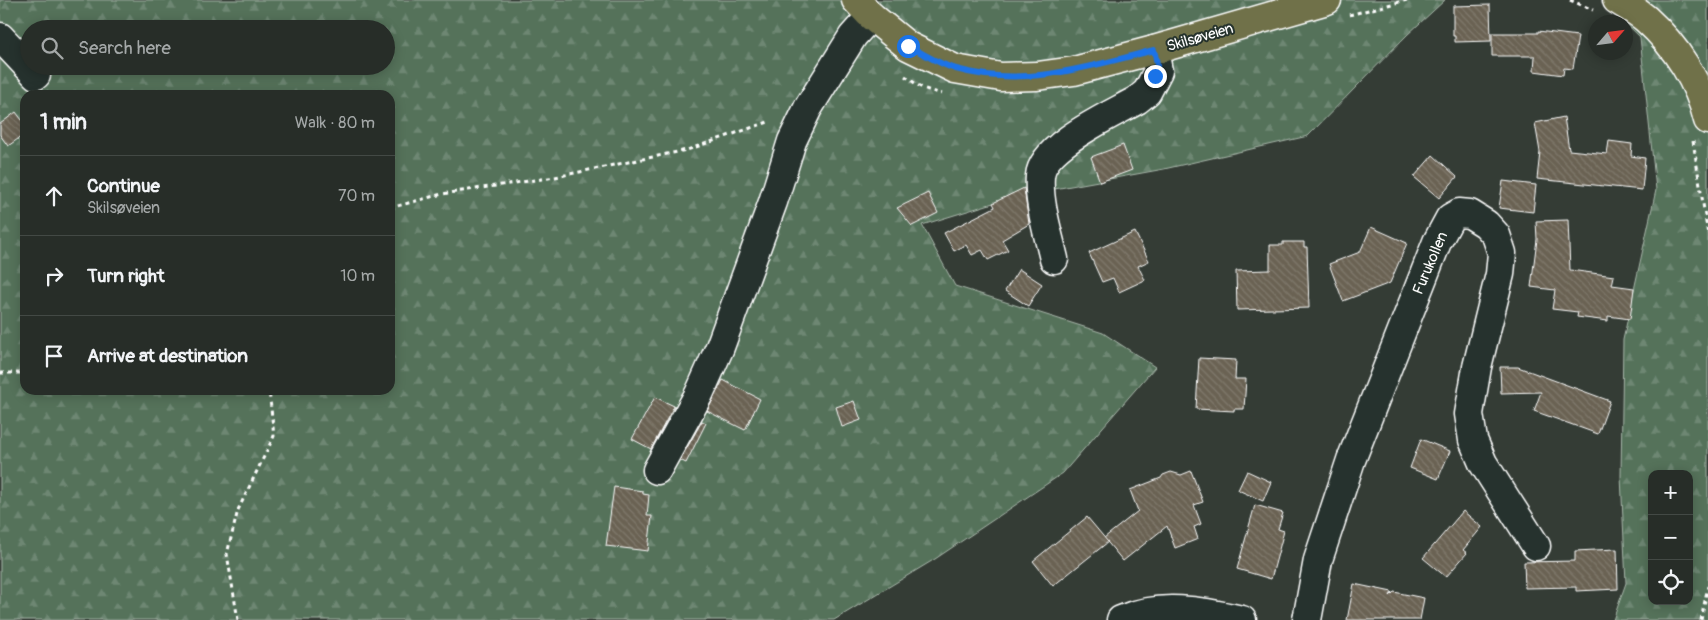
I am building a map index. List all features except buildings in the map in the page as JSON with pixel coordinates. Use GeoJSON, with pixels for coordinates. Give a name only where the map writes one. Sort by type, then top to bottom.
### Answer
{"type":"FeatureCollection","features":[{"type":"Feature","properties":{"kind":"main road","name":"Skilsøveien"},"geometry":{"type":"LineString","coordinates":[[864,8],[908,46],[955,69],[1001,77],[1037,76],[1074,71],[1327,0]]}},
{"type":"Feature","properties":{"kind":"main road"},"geometry":{"type":"LineString","coordinates":[[1617,0],[1645,18],[1663,36],[1685,64],[1704,103],[1708,120]]}},
{"type":"Feature","properties":{"kind":"street"},"geometry":{"type":"LineString","coordinates":[[657,470],[699,394],[720,347],[773,202],[792,141],[808,108],[853,36],[864,8]]}},
{"type":"Feature","properties":{"kind":"street"},"geometry":{"type":"LineString","coordinates":[[0,37],[20,58]]}},
{"type":"Feature","properties":{"kind":"street"},"geometry":{"type":"LineString","coordinates":[[1054,259],[1043,216],[1040,174],[1044,163],[1058,146],[1070,137],[1138,100],[1147,92],[1158,71],[1154,50]]}},
{"type":"Feature","properties":{"kind":"street","name":"Furukollen"},"geometry":{"type":"LineString","coordinates":[[1307,620],[1318,560],[1351,460],[1437,242],[1450,218],[1459,213],[1470,214],[1486,224],[1496,235],[1502,253],[1500,274],[1477,367],[1469,414],[1473,440],[1483,463],[1536,546]]}},
{"type":"Feature","properties":{"kind":"street"},"geometry":{"type":"LineString","coordinates":[[1121,620],[1135,614],[1161,609],[1212,613],[1242,620]]}},
{"type":"Feature","properties":{"kind":"path"},"geometry":{"type":"LineString","coordinates":[[395,207],[442,194],[555,177],[687,150],[808,108]]}},
{"type":"Feature","properties":{"kind":"path"},"geometry":{"type":"LineString","coordinates":[[0,373],[20,373]]}},
{"type":"Feature","properties":{"kind":"path"},"geometry":{"type":"LineString","coordinates":[[238,620],[228,554],[238,510],[274,436],[270,395]]}},
{"type":"Feature","properties":{"kind":"path"},"geometry":{"type":"LineString","coordinates":[[1701,620],[1708,586]]}},
{"type":"Feature","properties":{"kind":"green space"},"geometry":{"type":"Polygon","coordinates":[[[0,0],[1445,0],[1407,35],[1308,136],[1164,169],[1016,196],[922,225],[955,286],[1103,333],[1155,367],[1063,473],[935,559],[834,620],[0,620],[0,0]]]}},
{"type":"Feature","properties":{"kind":"green space"},"geometry":{"type":"Polygon","coordinates":[[[1602,0],[1708,0],[1708,620],[1613,620],[1626,583],[1621,476],[1623,340],[1656,190],[1640,37],[1633,30],[1633,15],[1617,15],[1602,0]]]}},
{"type":"Feature","properties":{"kind":"route"},"geometry":{"type":"LineString","coordinates":[[908,46],[955,69],[1001,77],[1037,76],[1074,71],[1154,50],[1158,71],[1155,76]]}}]}
